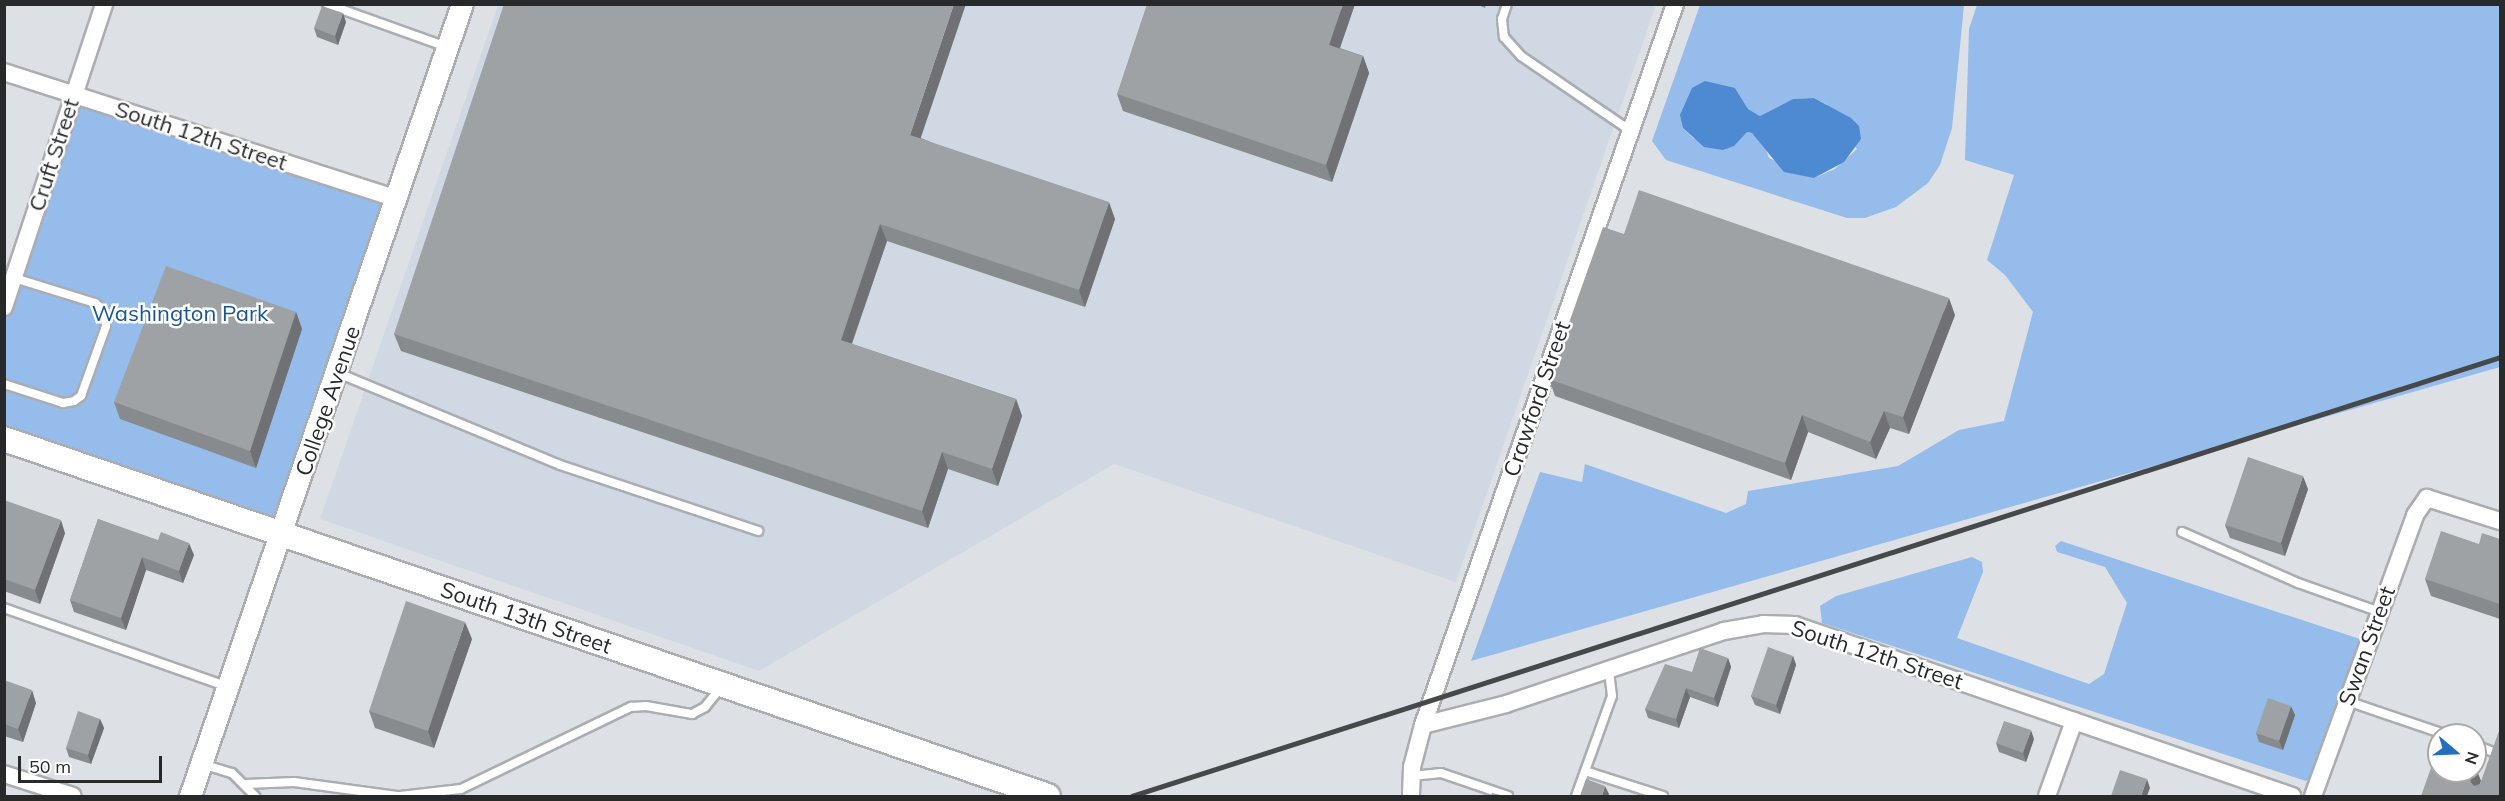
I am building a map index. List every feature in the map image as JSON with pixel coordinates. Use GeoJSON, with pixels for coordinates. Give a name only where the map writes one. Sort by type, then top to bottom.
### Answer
{"type":"FeatureCollection","features":[{"type":"Feature","properties":{"kind":"main road","name":"South 13th Street"},"geometry":{"type":"LineString","coordinates":[[6,443],[1048,796]]}},
{"type":"Feature","properties":{"kind":"street","name":"Cruft Street"},"geometry":{"type":"LineString","coordinates":[[4,307],[104,4]]}},
{"type":"Feature","properties":{"kind":"street","name":"College Avenue"},"geometry":{"type":"LineString","coordinates":[[190,796],[398,199],[462,4]]}},
{"type":"Feature","properties":{"kind":"street","name":"Crawford Street"},"geometry":{"type":"LineString","coordinates":[[1411,796],[1412,776],[1423,725],[1675,4]]}},
{"type":"Feature","properties":{"kind":"street","name":"South 12th Street"},"geometry":{"type":"LineString","coordinates":[[4,72],[398,199]]}},
{"type":"Feature","properties":{"kind":"street","name":"Swan Street"},"geometry":{"type":"LineString","coordinates":[[2313,796],[2415,515],[2427,498],[2500,521]]}},
{"type":"Feature","properties":{"kind":"street","name":"South 12th Street"},"geometry":{"type":"LineString","coordinates":[[1423,725],[1506,704],[1724,631],[1763,624],[1795,625],[2292,796]]}},
{"type":"Feature","properties":{"kind":"street"},"geometry":{"type":"LineString","coordinates":[[2047,796],[2074,721]]}},
{"type":"Feature","properties":{"kind":"street"},"geometry":{"type":"LineString","coordinates":[[4,774],[73,796]]}},
{"type":"Feature","properties":{"kind":"lane"},"geometry":{"type":"LineString","coordinates":[[327,4],[448,47]]}},
{"type":"Feature","properties":{"kind":"lane"},"geometry":{"type":"LineString","coordinates":[[1507,4],[1502,19],[1504,37],[1521,56],[1630,131]]}},
{"type":"Feature","properties":{"kind":"lane"},"geometry":{"type":"LineString","coordinates":[[4,384],[63,402],[74,401],[81,396],[106,326],[105,312],[95,303],[14,278]]}},
{"type":"Feature","properties":{"kind":"lane"},"geometry":{"type":"LineString","coordinates":[[338,373],[560,465],[758,531]]}},
{"type":"Feature","properties":{"kind":"lane"},"geometry":{"type":"LineString","coordinates":[[2182,532],[2298,583],[2380,612]]}},
{"type":"Feature","properties":{"kind":"lane"},"geometry":{"type":"LineString","coordinates":[[4,608],[229,687]]}},
{"type":"Feature","properties":{"kind":"lane"},"geometry":{"type":"LineString","coordinates":[[1576,796],[1612,696],[1609,670]]}},
{"type":"Feature","properties":{"kind":"lane"},"geometry":{"type":"LineString","coordinates":[[246,784],[294,782],[399,796],[461,789],[631,707],[646,706],[692,714],[705,706],[722,685]]}},
{"type":"Feature","properties":{"kind":"lane"},"geometry":{"type":"LineString","coordinates":[[2347,701],[2427,728]]}},
{"type":"Feature","properties":{"kind":"lane"},"geometry":{"type":"LineString","coordinates":[[2494,764],[2499,750]]}},
{"type":"Feature","properties":{"kind":"lane"},"geometry":{"type":"LineString","coordinates":[[202,764],[232,773],[246,784],[255,796]]}},
{"type":"Feature","properties":{"kind":"lane"},"geometry":{"type":"LineString","coordinates":[[1585,771],[1663,796]]}},
{"type":"Feature","properties":{"kind":"lane"},"geometry":{"type":"LineString","coordinates":[[1412,776],[1441,773],[1508,796]]}},
{"type":"Feature","properties":{"kind":"shaded area"},"geometry":{"type":"Polygon","coordinates":[[[498,5],[1656,5],[1456,582],[1114,464],[759,671],[320,519],[498,5]]]}},
{"type":"Feature","properties":{"kind":"shaded area"},"geometry":{"type":"Polygon","coordinates":[[[1705,81],[1735,88],[1748,109],[1760,116],[1793,99],[1814,98],[1851,118],[1859,126],[1861,139],[1844,162],[1814,178],[1784,172],[1752,133],[1747,132],[1734,146],[1723,150],[1704,147],[1683,128],[1680,115],[1692,88],[1705,81]]]}},
{"type":"Feature","properties":{"kind":"green space"},"geometry":{"type":"Polygon","coordinates":[[[1700,5],[1964,5],[1952,128],[1940,165],[1928,183],[1896,207],[1865,218],[1847,218],[1666,160],[1652,141],[1700,5]],[[1735,88],[1683,128],[1694,139],[1738,139],[1747,132],[1752,133],[1763,141],[1769,158],[1814,178],[1835,169],[1857,149],[1826,104],[1814,98],[1793,99],[1760,116],[1748,109],[1735,88]]]}},
{"type":"Feature","properties":{"kind":"green space"},"geometry":{"type":"Polygon","coordinates":[[[1977,5],[2500,5],[2500,367],[1471,661],[1540,472],[1582,482],[1585,464],[1726,513],[1746,504],[1748,491],[1898,466],[1959,430],[2004,421],[2033,312],[2005,275],[1987,260],[2014,175],[1965,160],[1969,29],[1977,5]]]}},
{"type":"Feature","properties":{"kind":"green space","name":"Washington Park"},"geometry":{"type":"Polygon","coordinates":[[[73,95],[398,199],[282,535],[5,439],[5,307],[73,95]]]}},
{"type":"Feature","properties":{"kind":"green space"},"geometry":{"type":"Polygon","coordinates":[[[2061,541],[2360,639],[2312,775],[2306,781],[1822,623],[1820,606],[1836,596],[1972,557],[1982,562],[1983,572],[1957,638],[2089,684],[2104,674],[2127,603],[2105,567],[2057,552],[2055,546],[2061,541]]]}},
{"type":"Feature","properties":{"kind":"building"},"geometry":{"type":"Polygon","coordinates":[[[504,4],[954,4],[910,135],[1109,202],[1079,290],[880,224],[841,340],[1016,399],[992,469],[942,452],[922,511],[394,334],[504,4]]]}},
{"type":"Feature","properties":{"kind":"building"},"geometry":{"type":"Polygon","coordinates":[[[1147,4],[1343,4],[1329,45],[1363,56],[1326,165],[1117,94],[1147,4]]]}},
{"type":"Feature","properties":{"kind":"building"},"geometry":{"type":"Polygon","coordinates":[[[322,6],[343,13],[335,36],[314,28],[322,6]]]}},
{"type":"Feature","properties":{"kind":"building"},"geometry":{"type":"Polygon","coordinates":[[[1639,190],[1949,298],[1903,417],[1884,411],[1870,442],[1802,415],[1785,463],[1549,379],[1603,227],[1624,234],[1639,190]]]}},
{"type":"Feature","properties":{"kind":"building"},"geometry":{"type":"Polygon","coordinates":[[[166,266],[296,312],[250,451],[114,402],[166,266]]]}},
{"type":"Feature","properties":{"kind":"building"},"geometry":{"type":"Polygon","coordinates":[[[2248,457],[2303,476],[2281,543],[2225,525],[2248,457]]]}},
{"type":"Feature","properties":{"kind":"building"},"geometry":{"type":"Polygon","coordinates":[[[4,500],[61,520],[35,590],[4,579],[4,500]]]}},
{"type":"Feature","properties":{"kind":"building"},"geometry":{"type":"Polygon","coordinates":[[[98,519],[158,540],[161,532],[189,543],[179,571],[142,557],[121,618],[70,600],[98,519]]]}},
{"type":"Feature","properties":{"kind":"building"},"geometry":{"type":"Polygon","coordinates":[[[2441,531],[2479,544],[2482,533],[2500,539],[2500,604],[2425,579],[2441,531]]]}},
{"type":"Feature","properties":{"kind":"building"},"geometry":{"type":"Polygon","coordinates":[[[406,601],[465,622],[428,731],[369,711],[406,601]]]}},
{"type":"Feature","properties":{"kind":"building"},"geometry":{"type":"Polygon","coordinates":[[[1768,647],[1793,656],[1776,705],[1751,696],[1768,647]]]}},
{"type":"Feature","properties":{"kind":"building"},"geometry":{"type":"Polygon","coordinates":[[[1700,648],[1728,658],[1714,698],[1686,688],[1676,719],[1645,709],[1665,664],[1692,672],[1700,648]]]}},
{"type":"Feature","properties":{"kind":"building"},"geometry":{"type":"Polygon","coordinates":[[[4,680],[32,690],[18,729],[4,724],[4,680]]]}},
{"type":"Feature","properties":{"kind":"building"},"geometry":{"type":"Polygon","coordinates":[[[2268,698],[2291,706],[2279,741],[2256,733],[2268,698]]]}},
{"type":"Feature","properties":{"kind":"building"},"geometry":{"type":"Polygon","coordinates":[[[78,711],[100,719],[88,755],[66,748],[78,711]]]}},
{"type":"Feature","properties":{"kind":"building"},"geometry":{"type":"Polygon","coordinates":[[[2004,721],[2031,730],[2023,753],[1996,743],[2004,721]]]}},
{"type":"Feature","properties":{"kind":"building"},"geometry":{"type":"Polygon","coordinates":[[[2500,728],[2500,796],[2421,796],[2427,779],[2427,783],[2472,783],[2474,786],[2487,783],[2487,764],[2500,728]]]}},
{"type":"Feature","properties":{"kind":"building"},"geometry":{"type":"Polygon","coordinates":[[[2120,770],[2147,779],[2141,796],[2111,796],[2120,770]]]}},
{"type":"Feature","properties":{"kind":"building"},"geometry":{"type":"Polygon","coordinates":[[[1586,779],[1605,786],[1602,796],[1580,796],[1586,779]]]}},
{"type":"Feature","properties":{"kind":"railway"},"geometry":{"type":"LineString","coordinates":[[1132,796],[2500,357]]}}]}
